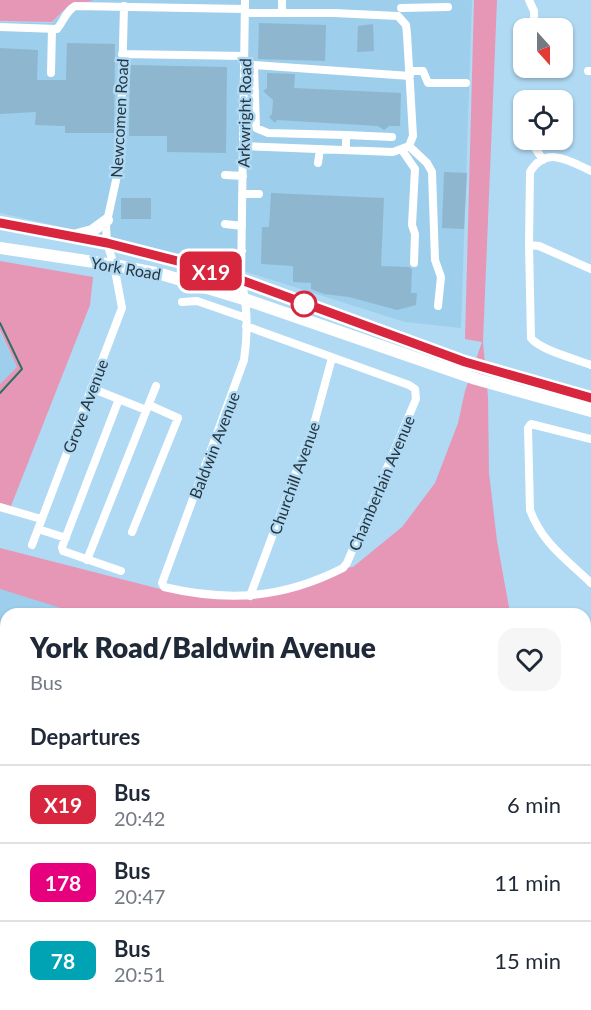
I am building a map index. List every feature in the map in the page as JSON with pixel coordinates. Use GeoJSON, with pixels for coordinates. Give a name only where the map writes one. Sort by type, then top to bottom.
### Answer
{"type":"FeatureCollection","features":[{"type":"Feature","properties":{"kind":"highway"},"geometry":{"type":"LineString","coordinates":[[73,236],[92,231],[107,220]]}},
{"type":"Feature","properties":{"kind":"highway","name":"York Road"},"geometry":{"type":"LineString","coordinates":[[0,223],[107,243],[196,266],[241,280],[465,362],[591,398]]}},
{"type":"Feature","properties":{"kind":"highway","name":"York Road"},"geometry":{"type":"LineString","coordinates":[[0,248],[161,274],[247,300],[465,375],[591,411]]}},
{"type":"Feature","properties":{"kind":"street"},"geometry":{"type":"LineString","coordinates":[[282,0],[282,13]]}},
{"type":"Feature","properties":{"kind":"street"},"geometry":{"type":"LineString","coordinates":[[529,0],[534,11],[534,18]]}},
{"type":"Feature","properties":{"kind":"street"},"geometry":{"type":"LineString","coordinates":[[0,27],[57,29],[63,22],[66,12],[75,6],[129,4],[245,8],[282,13],[334,13],[448,7]]}},
{"type":"Feature","properties":{"kind":"street","name":"Newcomen Road"},"geometry":{"type":"LineString","coordinates":[[114,265],[107,243],[107,220],[120,162],[123,54],[129,4]]}},
{"type":"Feature","properties":{"kind":"street","name":"Arkwright Road"},"geometry":{"type":"LineString","coordinates":[[245,8],[241,280],[247,300]]}},
{"type":"Feature","properties":{"kind":"street"},"geometry":{"type":"LineString","coordinates":[[243,146],[393,153],[405,148],[413,136],[406,25],[401,8]]}},
{"type":"Feature","properties":{"kind":"street"},"geometry":{"type":"LineString","coordinates":[[51,73],[52,29]]}},
{"type":"Feature","properties":{"kind":"street"},"geometry":{"type":"LineString","coordinates":[[123,54],[244,61],[254,65],[410,73],[423,71],[428,83],[466,83]]}},
{"type":"Feature","properties":{"kind":"street"},"geometry":{"type":"LineString","coordinates":[[254,65],[256,128],[268,133],[392,137]]}},
{"type":"Feature","properties":{"kind":"street"},"geometry":{"type":"LineString","coordinates":[[346,135],[346,150]]}},
{"type":"Feature","properties":{"kind":"street"},"geometry":{"type":"LineString","coordinates":[[405,148],[415,169],[414,263]]}},
{"type":"Feature","properties":{"kind":"street"},"geometry":{"type":"LineString","coordinates":[[405,148],[427,163],[432,172],[435,260],[441,277],[438,306]]}},
{"type":"Feature","properties":{"kind":"street"},"geometry":{"type":"LineString","coordinates":[[318,164],[320,149]]}},
{"type":"Feature","properties":{"kind":"street"},"geometry":{"type":"LineString","coordinates":[[537,150],[544,159]]}},
{"type":"Feature","properties":{"kind":"street"},"geometry":{"type":"LineString","coordinates":[[591,171],[560,157],[544,159],[530,172],[529,245],[530,333],[534,342],[591,365]]}},
{"type":"Feature","properties":{"kind":"street"},"geometry":{"type":"LineString","coordinates":[[225,176],[243,176]]}},
{"type":"Feature","properties":{"kind":"street"},"geometry":{"type":"LineString","coordinates":[[242,194],[259,194]]}},
{"type":"Feature","properties":{"kind":"street"},"geometry":{"type":"LineString","coordinates":[[225,224],[242,226]]}},
{"type":"Feature","properties":{"kind":"street"},"geometry":{"type":"LineString","coordinates":[[529,245],[539,246],[591,269]]}},
{"type":"Feature","properties":{"kind":"street"},"geometry":{"type":"LineString","coordinates":[[196,266],[225,262],[242,251]]}},
{"type":"Feature","properties":{"kind":"street","name":"Grove Avenue"},"geometry":{"type":"LineString","coordinates":[[32,545],[122,308],[114,265]]}},
{"type":"Feature","properties":{"kind":"street","name":"Baldwin Avenue"},"geometry":{"type":"LineString","coordinates":[[162,585],[239,378],[244,360],[247,300]]}},
{"type":"Feature","properties":{"kind":"street"},"geometry":{"type":"LineString","coordinates":[[182,302],[197,301],[332,358]]}},
{"type":"Feature","properties":{"kind":"street","name":"Chamberlain Avenue"},"geometry":{"type":"LineString","coordinates":[[162,585],[191,593],[214,596],[250,596],[293,588],[336,572],[347,562],[416,399],[415,389],[410,385],[332,358]]}},
{"type":"Feature","properties":{"kind":"street","name":"Churchill Avenue"},"geometry":{"type":"LineString","coordinates":[[250,596],[314,424],[332,358]]}},
{"type":"Feature","properties":{"kind":"street"},"geometry":{"type":"LineString","coordinates":[[87,560],[156,386]]}},
{"type":"Feature","properties":{"kind":"street"},"geometry":{"type":"LineString","coordinates":[[91,388],[178,417],[132,532]]}},
{"type":"Feature","properties":{"kind":"street"},"geometry":{"type":"LineString","coordinates":[[119,399],[62,548],[63,551],[121,571]]}},
{"type":"Feature","properties":{"kind":"street"},"geometry":{"type":"LineString","coordinates":[[591,439],[528,425],[530,510],[534,521],[544,538],[591,583]]}},
{"type":"Feature","properties":{"kind":"street"},"geometry":{"type":"LineString","coordinates":[[0,507],[41,519]]}},
{"type":"Feature","properties":{"kind":"street"},"geometry":{"type":"LineString","coordinates":[[38,529],[66,538]]}},
{"type":"Feature","properties":{"kind":"shaded area"},"geometry":{"type":"Polygon","coordinates":[[[0,0],[92,1],[69,5],[52,22],[0,21],[0,0]]]}},
{"type":"Feature","properties":{"kind":"shaded area"},"geometry":{"type":"Polygon","coordinates":[[[93,0],[472,0],[461,328],[405,322],[212,261],[0,213],[0,22],[52,23],[69,6],[93,0]]]}},
{"type":"Feature","properties":{"kind":"shaded area"},"geometry":{"type":"Polygon","coordinates":[[[474,0],[497,0],[483,342],[488,397],[489,473],[497,541],[509,608],[61,608],[0,589],[0,548],[160,589],[250,596],[271,593],[343,568],[353,567],[402,527],[435,483],[458,423],[465,391],[482,342],[465,339],[474,0]]]}},
{"type":"Feature","properties":{"kind":"shaded area"},"geometry":{"type":"Polygon","coordinates":[[[0,261],[93,277],[90,305],[11,506],[0,503],[0,384],[17,367],[0,330],[0,261]]]}},
{"type":"Feature","properties":{"kind":"shaded area"},"geometry":{"type":"Polygon","coordinates":[[[0,332],[17,367],[0,384],[0,332]]]}},
{"type":"Feature","properties":{"kind":"shaded area"},"geometry":{"type":"Polygon","coordinates":[[[0,589],[63,608],[0,608],[0,589]]]}},
{"type":"Feature","properties":{"kind":"building"},"geometry":{"type":"Polygon","coordinates":[[[259,23],[326,25],[325,61],[258,59],[259,23]]]}},
{"type":"Feature","properties":{"kind":"building"},"geometry":{"type":"Polygon","coordinates":[[[373,24],[374,51],[357,52],[358,26],[373,24]]]}},
{"type":"Feature","properties":{"kind":"building"},"geometry":{"type":"Polygon","coordinates":[[[67,43],[115,44],[114,133],[65,133],[65,126],[35,125],[36,112],[0,114],[0,48],[38,50],[37,80],[66,80],[67,43]]]}},
{"type":"Feature","properties":{"kind":"building"},"geometry":{"type":"Polygon","coordinates":[[[130,65],[227,67],[226,153],[167,152],[167,136],[129,136],[130,65]]]}},
{"type":"Feature","properties":{"kind":"building"},"geometry":{"type":"Polygon","coordinates":[[[267,73],[295,74],[294,88],[401,93],[400,126],[389,126],[384,130],[378,126],[277,120],[275,123],[269,117],[272,114],[273,100],[263,91],[267,88],[267,73]]]}},
{"type":"Feature","properties":{"kind":"building"},"geometry":{"type":"Polygon","coordinates":[[[444,172],[467,173],[464,229],[442,228],[444,172]]]}},
{"type":"Feature","properties":{"kind":"building"},"geometry":{"type":"Polygon","coordinates":[[[271,193],[384,198],[381,266],[412,269],[411,293],[417,293],[416,305],[397,310],[349,297],[324,294],[311,289],[311,283],[293,282],[293,266],[261,264],[262,227],[269,227],[271,193]]]}},
{"type":"Feature","properties":{"kind":"building"},"geometry":{"type":"Polygon","coordinates":[[[121,198],[151,198],[151,219],[121,219],[121,198]]]}},
{"type":"Feature","properties":{"kind":"waterway"},"geometry":{"type":"LineString","coordinates":[[0,323],[22,369],[0,393]]}},
{"type":"Feature","properties":{"kind":"bus line","name":"X19"},"geometry":{"type":"LineString","coordinates":[[0,223],[162,256],[241,280],[465,362],[591,398]]}}]}
